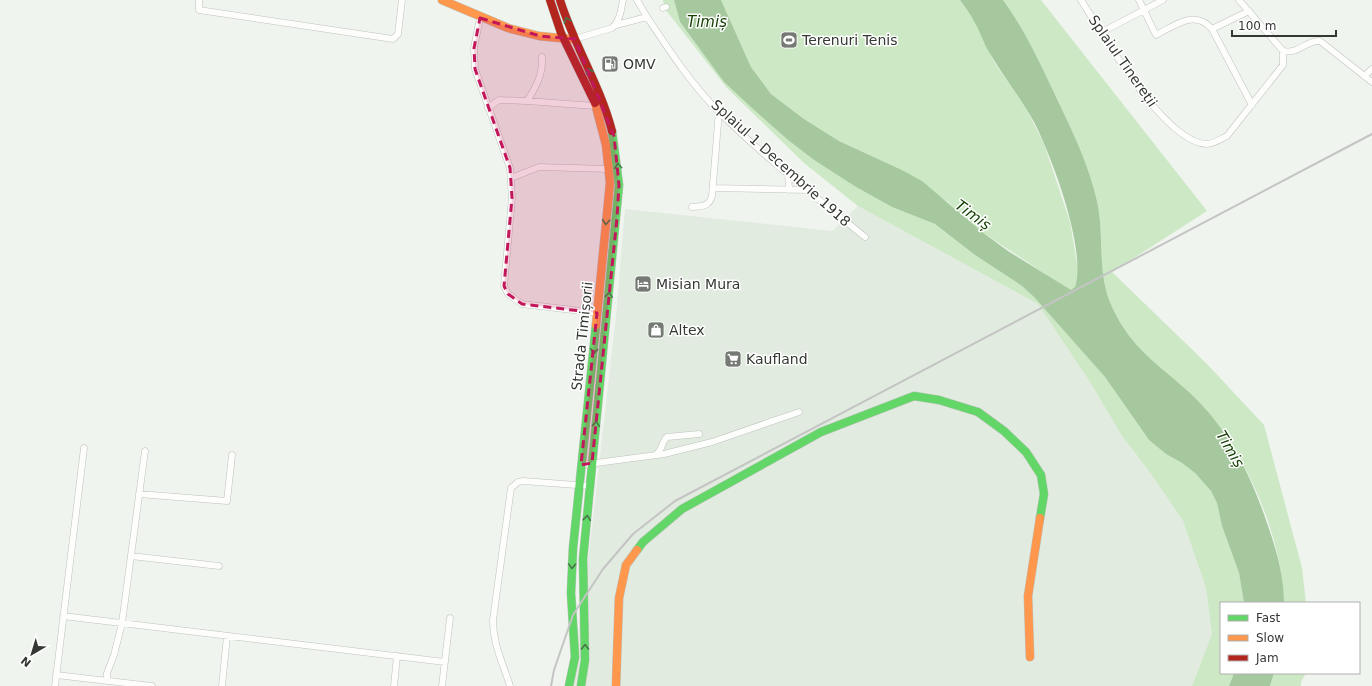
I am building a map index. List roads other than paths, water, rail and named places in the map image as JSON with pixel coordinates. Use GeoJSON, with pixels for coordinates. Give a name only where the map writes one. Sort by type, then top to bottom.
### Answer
{"type":"FeatureCollection","features":[{"type":"Feature","properties":{"kind":"main road"},"geometry":{"type":"LineString","coordinates":[[442,0],[480,18],[510,28],[563,40],[575,40]]}},
{"type":"Feature","properties":{"kind":"main road","name":"Strada Timișorii"},"geometry":{"type":"LineString","coordinates":[[550,0],[563,40],[587,86],[604,129],[610,183],[571,570],[571,593],[575,627],[575,657],[569,686]]}},
{"type":"Feature","properties":{"kind":"main road","name":"Strada Timișorii"},"geometry":{"type":"LineString","coordinates":[[560,0],[569,26],[608,116],[617,154],[619,185],[615,240],[602,354],[583,559],[585,660],[581,686]]}},
{"type":"Feature","properties":{"kind":"main road"},"geometry":{"type":"LineString","coordinates":[[616,686],[619,598],[626,565],[643,542],[682,509],[821,432],[914,396],[939,400],[978,412],[1004,431],[1026,452],[1041,475],[1044,494],[1028,596],[1030,657]]}},
{"type":"Feature","properties":{"kind":"street"},"geometry":{"type":"LineString","coordinates":[[199,0],[199,10],[393,39],[398,34],[402,0]]}},
{"type":"Feature","properties":{"kind":"street"},"geometry":{"type":"LineString","coordinates":[[616,25],[620,16],[623,0]]}},
{"type":"Feature","properties":{"kind":"street","name":"Splaiul 1 Decembrie 1918"},"geometry":{"type":"LineString","coordinates":[[637,0],[679,65],[719,111],[788,173],[865,237]]}},
{"type":"Feature","properties":{"kind":"street","name":"Splaiul Tinereții"},"geometry":{"type":"LineString","coordinates":[[1081,0],[1150,104],[1174,128],[1190,139],[1207,144],[1217,142],[1227,136],[1252,105]]}},
{"type":"Feature","properties":{"kind":"street"},"geometry":{"type":"LineString","coordinates":[[1139,0],[1156,35],[1188,19],[1202,19],[1212,29],[1252,105],[1283,65],[1283,51],[1239,0]]}},
{"type":"Feature","properties":{"kind":"street"},"geometry":{"type":"LineString","coordinates":[[1102,32],[1163,0]]}},
{"type":"Feature","properties":{"kind":"street"},"geometry":{"type":"LineString","coordinates":[[1212,29],[1249,11]]}},
{"type":"Feature","properties":{"kind":"street"},"geometry":{"type":"LineString","coordinates":[[575,40],[612,28],[616,25],[647,17]]}},
{"type":"Feature","properties":{"kind":"street"},"geometry":{"type":"LineString","coordinates":[[480,18],[474,48],[475,69],[510,168],[511,178],[512,198],[504,286],[508,294],[522,304],[598,313]]}},
{"type":"Feature","properties":{"kind":"street"},"geometry":{"type":"LineString","coordinates":[[1283,51],[1296,52],[1314,41],[1320,41],[1372,82]]}},
{"type":"Feature","properties":{"kind":"street"},"geometry":{"type":"LineString","coordinates":[[527,101],[540,77],[542,57]]}},
{"type":"Feature","properties":{"kind":"street"},"geometry":{"type":"LineString","coordinates":[[1364,76],[1372,69]]}},
{"type":"Feature","properties":{"kind":"street"},"geometry":{"type":"LineString","coordinates":[[488,108],[500,100],[595,106]]}},
{"type":"Feature","properties":{"kind":"street"},"geometry":{"type":"LineString","coordinates":[[692,207],[705,206],[711,202],[719,111]]}},
{"type":"Feature","properties":{"kind":"street"},"geometry":{"type":"LineString","coordinates":[[511,178],[539,167],[609,169]]}},
{"type":"Feature","properties":{"kind":"street"},"geometry":{"type":"LineString","coordinates":[[788,173],[789,190]]}},
{"type":"Feature","properties":{"kind":"street"},"geometry":{"type":"LineString","coordinates":[[713,188],[808,190]]}},
{"type":"Feature","properties":{"kind":"street"},"geometry":{"type":"LineString","coordinates":[[581,465],[655,455],[712,442],[799,412]]}},
{"type":"Feature","properties":{"kind":"street"},"geometry":{"type":"LineString","coordinates":[[655,455],[660,452],[664,440],[668,437],[699,434]]}},
{"type":"Feature","properties":{"kind":"street"},"geometry":{"type":"LineString","coordinates":[[55,686],[84,448]]}},
{"type":"Feature","properties":{"kind":"street"},"geometry":{"type":"LineString","coordinates":[[107,681],[107,673],[114,655],[122,623],[145,450]]}},
{"type":"Feature","properties":{"kind":"street"},"geometry":{"type":"LineString","coordinates":[[139,494],[226,501],[232,455]]}},
{"type":"Feature","properties":{"kind":"street"},"geometry":{"type":"LineString","coordinates":[[510,686],[498,656],[493,634],[493,620],[509,492],[514,484],[518,482],[590,486]]}},
{"type":"Feature","properties":{"kind":"street"},"geometry":{"type":"LineString","coordinates":[[131,556],[219,566]]}},
{"type":"Feature","properties":{"kind":"street"},"geometry":{"type":"LineString","coordinates":[[63,616],[445,662]]}},
{"type":"Feature","properties":{"kind":"street"},"geometry":{"type":"LineString","coordinates":[[442,686],[450,618]]}},
{"type":"Feature","properties":{"kind":"street"},"geometry":{"type":"LineString","coordinates":[[222,686],[227,636]]}},
{"type":"Feature","properties":{"kind":"street"},"geometry":{"type":"LineString","coordinates":[[394,686],[397,656]]}},
{"type":"Feature","properties":{"kind":"street"},"geometry":{"type":"LineString","coordinates":[[56,675],[152,686]]}},
{"type":"Feature","properties":{"kind":"water","name":"Timiș"},"geometry":{"type":"Polygon","coordinates":[[[674,0],[721,0],[751,67],[771,94],[804,119],[839,141],[902,170],[922,181],[982,232],[1008,251],[1071,290],[1075,287],[1077,271],[1076,251],[1066,204],[1050,157],[1034,122],[1001,72],[968,11],[960,0],[1003,0],[1026,36],[1039,61],[1085,162],[1097,201],[1104,283],[1113,309],[1120,323],[1137,345],[1146,355],[1203,406],[1226,436],[1236,452],[1253,486],[1273,543],[1281,572],[1284,602],[1244,602],[1239,573],[1222,526],[1217,503],[1211,491],[1195,473],[1182,463],[1166,454],[1149,440],[1105,377],[1034,297],[1022,286],[975,255],[935,224],[892,207],[856,187],[814,160],[788,140],[724,82],[680,22],[674,0]]]}},
{"type":"Feature","properties":{"kind":"water"},"geometry":{"type":"Polygon","coordinates":[[[1234,674],[1274,674],[1270,686],[1229,686],[1234,674]]]}},
{"type":"Feature","properties":{"kind":"railway"},"geometry":{"type":"LineString","coordinates":[[551,686],[554,670],[573,615],[603,569],[633,534],[675,501],[1372,134]]}},
{"type":"Feature","properties":{"kind":"place","name":"Terenuri Tenis"},"geometry":{"type":"Point","coordinates":[789,40]}},
{"type":"Feature","properties":{"kind":"place","name":"OMV"},"geometry":{"type":"Point","coordinates":[610,64]}},
{"type":"Feature","properties":{"kind":"place","name":"Misian Mura"},"geometry":{"type":"Point","coordinates":[643,284]}},
{"type":"Feature","properties":{"kind":"place","name":"Altex"},"geometry":{"type":"Point","coordinates":[656,330]}},
{"type":"Feature","properties":{"kind":"place","name":"Kaufland"},"geometry":{"type":"Point","coordinates":[733,359]}}]}
